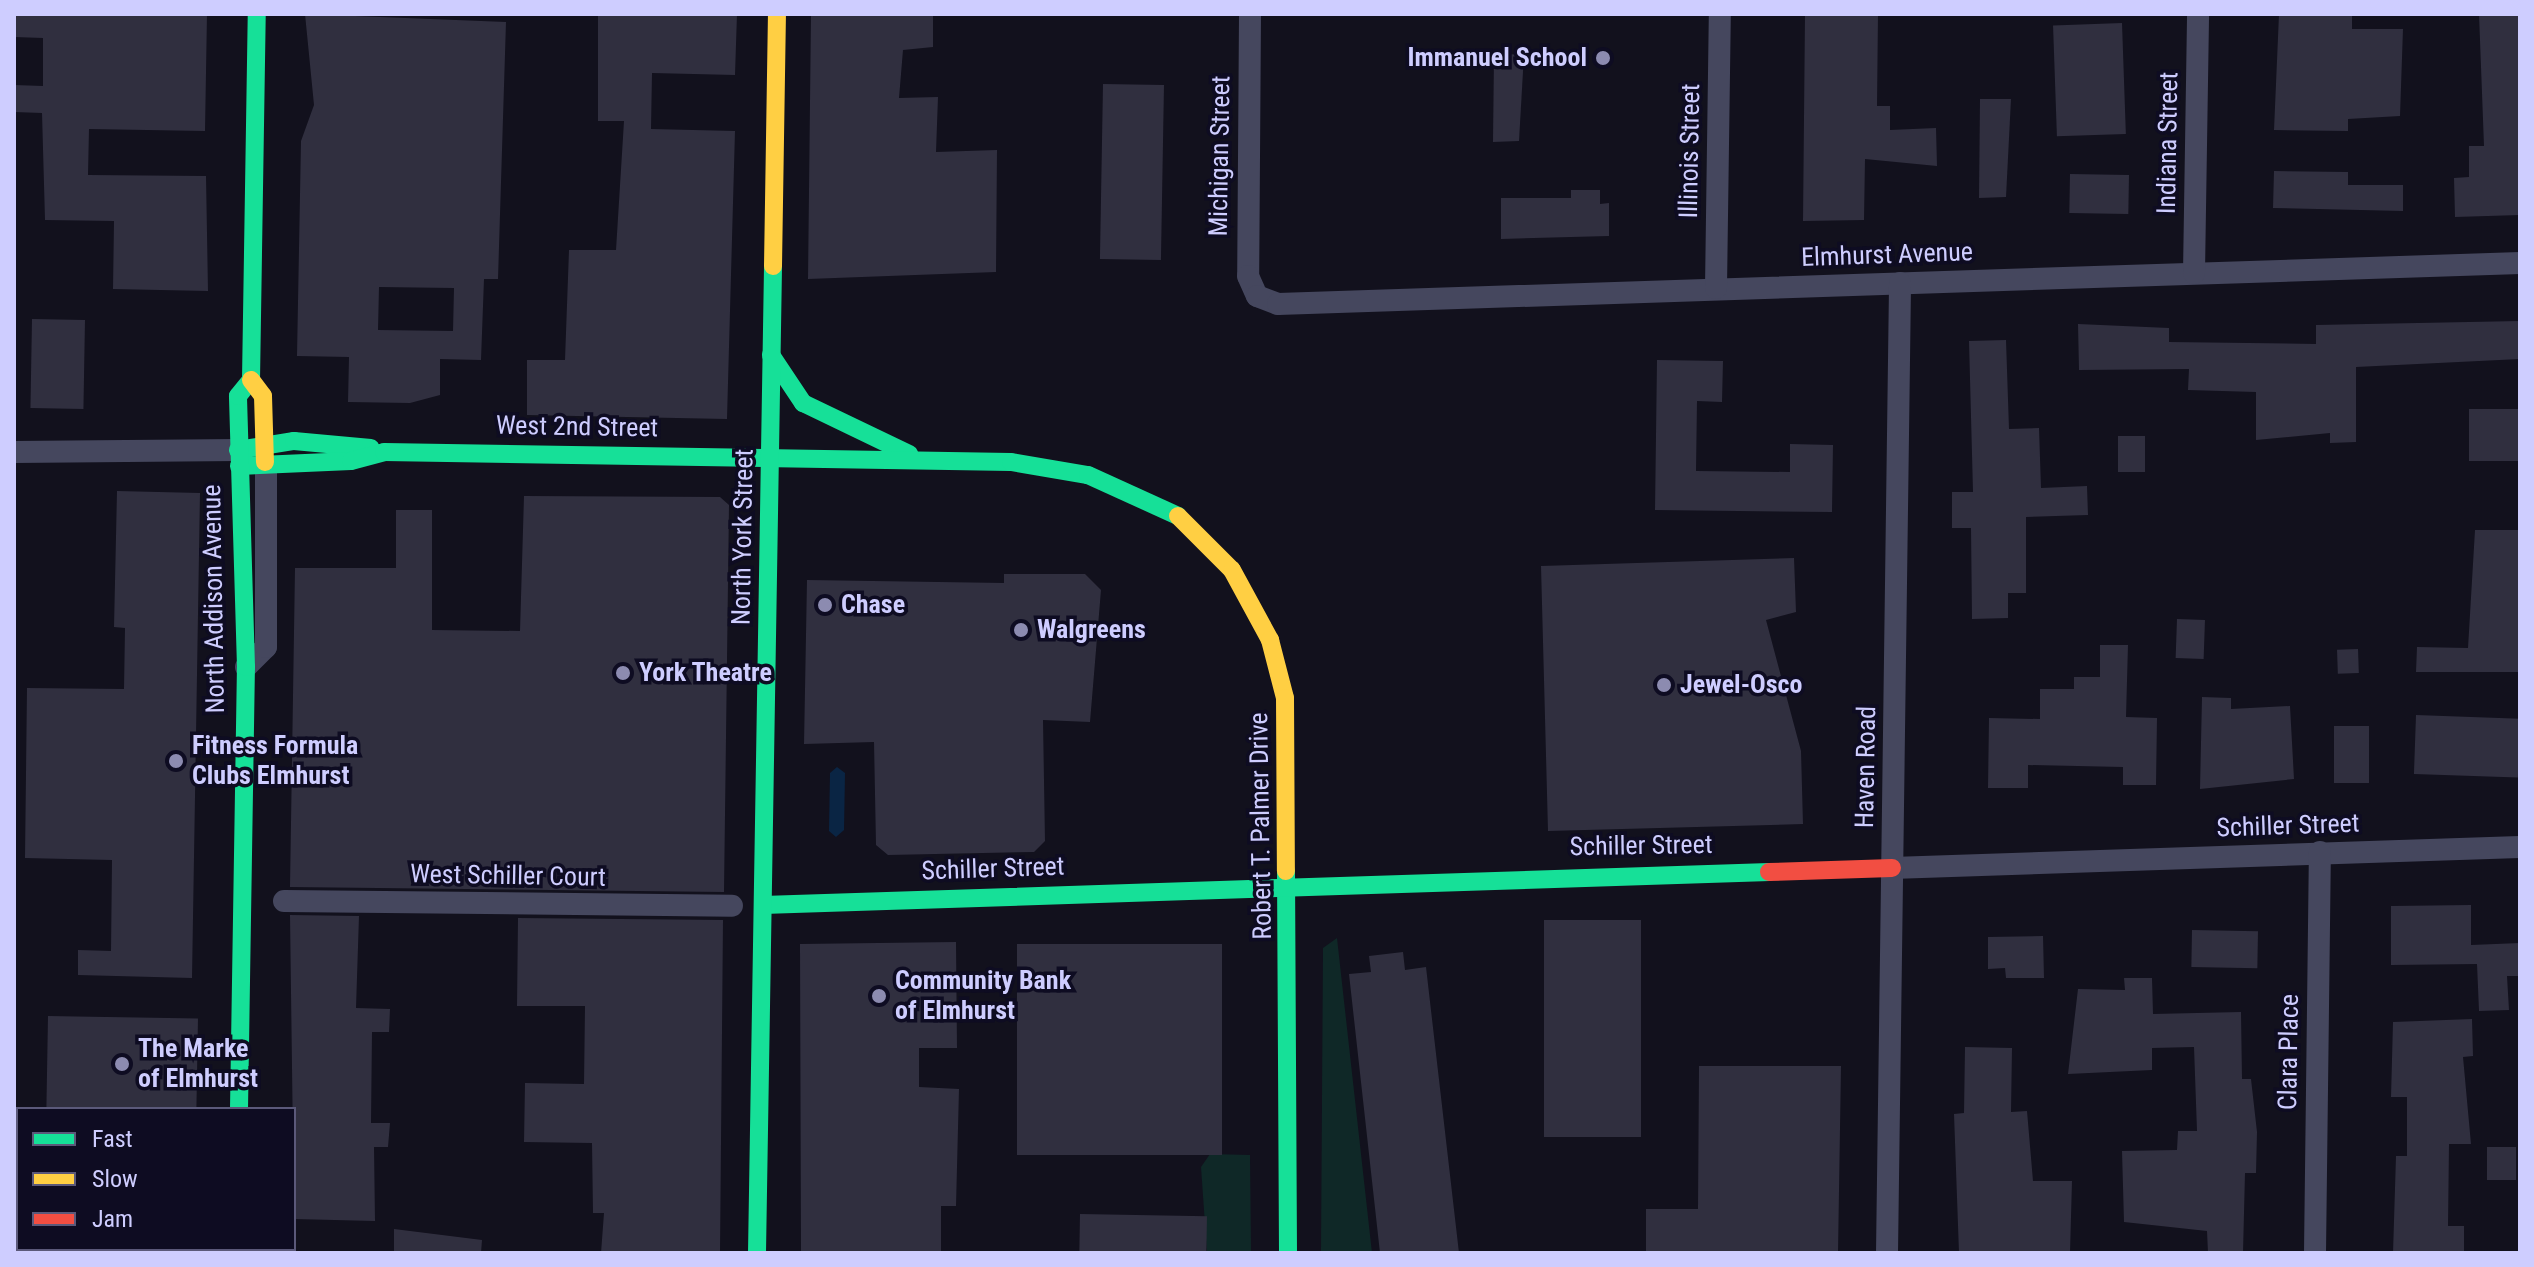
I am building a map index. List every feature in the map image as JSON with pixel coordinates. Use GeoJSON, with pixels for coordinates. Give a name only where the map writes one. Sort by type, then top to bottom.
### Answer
{"type":"FeatureCollection","features":[{"type":"Feature","properties":{"kind":"street","name":"North Addison Avenue"},"geometry":{"type":"LineString","coordinates":[[246,667],[266,647],[263,396],[251,380],[257,14]]}},
{"type":"Feature","properties":{"kind":"street","name":"North York Street"},"geometry":{"type":"LineString","coordinates":[[757,1253],[777,14]]}},
{"type":"Feature","properties":{"kind":"street","name":"Michigan Street"},"geometry":{"type":"LineString","coordinates":[[1250,14],[1247,265],[1257,296]]}},
{"type":"Feature","properties":{"kind":"street","name":"Illinois Street"},"geometry":{"type":"LineString","coordinates":[[1716,288],[1720,14]]}},
{"type":"Feature","properties":{"kind":"street","name":"Indiana Street"},"geometry":{"type":"LineString","coordinates":[[2194,273],[2198,14]]}},
{"type":"Feature","properties":{"kind":"street","name":"Elmhurst Avenue"},"geometry":{"type":"LineString","coordinates":[[1257,296],[1295,305],[1716,288],[2520,263]]}},
{"type":"Feature","properties":{"kind":"street","name":"Haven Road"},"geometry":{"type":"LineString","coordinates":[[1887,1253],[1900,283]]}},
{"type":"Feature","properties":{"kind":"street"},"geometry":{"type":"LineString","coordinates":[[771,355],[803,403],[852,432],[930,461]]}},
{"type":"Feature","properties":{"kind":"street","name":"North Addison Avenue"},"geometry":{"type":"LineString","coordinates":[[239,1107],[246,667],[238,396],[251,380]]}},
{"type":"Feature","properties":{"kind":"street","name":"West 2nd Street"},"geometry":{"type":"LineString","coordinates":[[14,452],[238,458],[351,442],[384,452],[770,460]]}},
{"type":"Feature","properties":{"kind":"street","name":"Robert T. Palmer Drive"},"geometry":{"type":"LineString","coordinates":[[770,460],[1039,463],[1120,485],[1178,516],[1232,570],[1270,640],[1285,698],[1289,886],[1288,1253]]}},
{"type":"Feature","properties":{"kind":"street","name":"Schiller Street"},"geometry":{"type":"LineString","coordinates":[[763,905],[2520,847]]}},
{"type":"Feature","properties":{"kind":"street","name":"Clara Place"},"geometry":{"type":"LineString","coordinates":[[2315,1253],[2320,852]]}},
{"type":"Feature","properties":{"kind":"street","name":"West Schiller Court"},"geometry":{"type":"LineString","coordinates":[[284,901],[732,906]]}},
{"type":"Feature","properties":{"kind":"green space"},"geometry":{"type":"Polygon","coordinates":[[[1337,938],[1372,1253],[1321,1253],[1323,948],[1337,938]]]}},
{"type":"Feature","properties":{"kind":"green space"},"geometry":{"type":"Polygon","coordinates":[[[1210,1154],[1250,1155],[1251,1253],[1207,1253],[1201,1167],[1210,1154]]]}},
{"type":"Feature","properties":{"kind":"water"},"geometry":{"type":"Polygon","coordinates":[[[837,767],[845,773],[844,830],[836,837],[829,831],[830,773],[837,767]]]}},
{"type":"Feature","properties":{"kind":"building"},"geometry":{"type":"Polygon","coordinates":[[[14,14],[207,14],[205,131],[89,129],[88,175],[206,176],[208,291],[113,289],[114,221],[45,220],[42,113],[14,112],[14,85],[43,86],[43,38],[14,37],[14,14]]]}},
{"type":"Feature","properties":{"kind":"building"},"geometry":{"type":"Polygon","coordinates":[[[305,14],[506,22],[498,279],[484,279],[481,360],[440,359],[440,395],[410,403],[348,402],[349,357],[297,356],[301,141],[314,105],[305,14]],[[379,287],[378,330],[453,331],[454,288],[379,287]]]}},
{"type":"Feature","properties":{"kind":"building"},"geometry":{"type":"Polygon","coordinates":[[[598,14],[737,14],[735,75],[652,73],[651,129],[735,131],[727,419],[527,415],[527,360],[565,360],[569,250],[616,250],[624,121],[598,121],[598,14]]]}},
{"type":"Feature","properties":{"kind":"building"},"geometry":{"type":"Polygon","coordinates":[[[811,14],[933,14],[933,47],[903,50],[899,98],[938,97],[936,152],[997,150],[996,272],[808,279],[811,14]]]}},
{"type":"Feature","properties":{"kind":"building"},"geometry":{"type":"Polygon","coordinates":[[[1805,14],[1878,14],[1877,106],[1890,106],[1890,130],[1936,128],[1937,166],[1865,159],[1864,220],[1803,221],[1805,14]]]}},
{"type":"Feature","properties":{"kind":"building"},"geometry":{"type":"Polygon","coordinates":[[[2279,14],[2352,14],[2352,29],[2403,29],[2400,116],[2348,119],[2348,131],[2274,130],[2279,14]]]}},
{"type":"Feature","properties":{"kind":"building"},"geometry":{"type":"Polygon","coordinates":[[[2479,14],[2520,14],[2520,215],[2455,217],[2454,178],[2469,177],[2469,146],[2484,146],[2479,14]]]}},
{"type":"Feature","properties":{"kind":"building"},"geometry":{"type":"Polygon","coordinates":[[[2122,23],[2126,134],[2057,136],[2053,25],[2122,23]]]}},
{"type":"Feature","properties":{"kind":"building"},"geometry":{"type":"Polygon","coordinates":[[[1524,54],[1519,141],[1493,142],[1494,55],[1524,54]]]}},
{"type":"Feature","properties":{"kind":"building"},"geometry":{"type":"Polygon","coordinates":[[[1103,84],[1164,85],[1161,260],[1100,259],[1103,84]]]}},
{"type":"Feature","properties":{"kind":"building"},"geometry":{"type":"Polygon","coordinates":[[[1980,99],[2011,99],[2006,197],[1979,198],[1980,99]]]}},
{"type":"Feature","properties":{"kind":"building"},"geometry":{"type":"Polygon","coordinates":[[[2274,171],[2348,172],[2348,185],[2403,185],[2403,211],[2273,208],[2274,171]]]}},
{"type":"Feature","properties":{"kind":"building"},"geometry":{"type":"Polygon","coordinates":[[[2070,174],[2129,175],[2128,214],[2069,213],[2070,174]]]}},
{"type":"Feature","properties":{"kind":"building"},"geometry":{"type":"Polygon","coordinates":[[[1571,190],[1600,190],[1600,204],[1609,203],[1609,236],[1501,239],[1501,198],[1571,198],[1571,190]]]}},
{"type":"Feature","properties":{"kind":"building"},"geometry":{"type":"Polygon","coordinates":[[[32,319],[85,320],[83,409],[30,408],[32,319]]]}},
{"type":"Feature","properties":{"kind":"building"},"geometry":{"type":"Polygon","coordinates":[[[2520,321],[2520,359],[2356,367],[2356,442],[2330,443],[2330,433],[2256,440],[2256,392],[2188,390],[2189,369],[2079,370],[2078,324],[2169,328],[2169,342],[2316,344],[2316,325],[2520,321]]]}},
{"type":"Feature","properties":{"kind":"building"},"geometry":{"type":"Polygon","coordinates":[[[2006,340],[2009,429],[2039,428],[2041,488],[2087,486],[2088,515],[2026,517],[2026,593],[2008,593],[2008,618],[1972,619],[1971,528],[1952,528],[1952,492],[1973,492],[1969,341],[2006,340]]]}},
{"type":"Feature","properties":{"kind":"building"},"geometry":{"type":"Polygon","coordinates":[[[1657,360],[1723,361],[1722,402],[1697,401],[1696,471],[1790,472],[1790,444],[1833,445],[1832,512],[1655,510],[1657,360]]]}},
{"type":"Feature","properties":{"kind":"building"},"geometry":{"type":"Polygon","coordinates":[[[2469,409],[2520,409],[2520,461],[2469,461],[2469,409]]]}},
{"type":"Feature","properties":{"kind":"building"},"geometry":{"type":"Polygon","coordinates":[[[2118,436],[2145,436],[2145,472],[2118,472],[2118,436]]]}},
{"type":"Feature","properties":{"kind":"building"},"geometry":{"type":"Polygon","coordinates":[[[117,491],[200,493],[192,978],[78,975],[78,950],[111,951],[112,860],[25,858],[27,688],[124,689],[125,628],[114,627],[117,491]]]}},
{"type":"Feature","properties":{"kind":"building"},"geometry":{"type":"Polygon","coordinates":[[[524,496],[720,497],[729,505],[724,892],[290,887],[295,568],[396,568],[396,510],[432,510],[432,630],[520,631],[524,496]]]}},
{"type":"Feature","properties":{"kind":"building"},"geometry":{"type":"Polygon","coordinates":[[[2475,530],[2520,530],[2520,672],[2416,672],[2417,647],[2468,648],[2475,530]]]}},
{"type":"Feature","properties":{"kind":"building","name":"Jewel-Osco"},"geometry":{"type":"Polygon","coordinates":[[[1794,558],[1796,612],[1766,620],[1801,751],[1803,824],[1548,831],[1541,566],[1794,558]]]}},
{"type":"Feature","properties":{"kind":"building"},"geometry":{"type":"Polygon","coordinates":[[[1004,574],[1085,574],[1101,590],[1090,722],[1043,720],[1045,841],[1034,852],[888,855],[876,845],[874,742],[804,744],[807,580],[1004,583],[1004,574]]]}},
{"type":"Feature","properties":{"kind":"building"},"geometry":{"type":"Polygon","coordinates":[[[2177,619],[2205,620],[2204,659],[2176,658],[2177,619]]]}},
{"type":"Feature","properties":{"kind":"building"},"geometry":{"type":"Polygon","coordinates":[[[2100,645],[2128,645],[2126,717],[2157,718],[2156,785],[2123,785],[2123,767],[2028,765],[2028,788],[1988,788],[1989,718],[2040,719],[2040,689],[2074,689],[2074,677],[2100,677],[2100,645]]]}},
{"type":"Feature","properties":{"kind":"building"},"geometry":{"type":"Polygon","coordinates":[[[2358,649],[2359,673],[2338,674],[2337,650],[2358,649]]]}},
{"type":"Feature","properties":{"kind":"building"},"geometry":{"type":"Polygon","coordinates":[[[2202,697],[2231,698],[2231,709],[2290,706],[2294,779],[2200,789],[2202,697]]]}},
{"type":"Feature","properties":{"kind":"building"},"geometry":{"type":"Polygon","coordinates":[[[2416,715],[2520,719],[2518,778],[2414,774],[2416,715]]]}},
{"type":"Feature","properties":{"kind":"building"},"geometry":{"type":"Polygon","coordinates":[[[2334,726],[2369,726],[2369,783],[2334,783],[2334,726]]]}},
{"type":"Feature","properties":{"kind":"building"},"geometry":{"type":"Polygon","coordinates":[[[2471,905],[2471,945],[2520,943],[2520,976],[2507,976],[2509,1010],[2479,1011],[2477,964],[2391,965],[2391,906],[2471,905]]]}},
{"type":"Feature","properties":{"kind":"building"},"geometry":{"type":"Polygon","coordinates":[[[290,915],[359,916],[356,1008],[390,1009],[389,1032],[372,1032],[371,1123],[390,1123],[388,1147],[374,1147],[375,1221],[296,1219],[296,1107],[293,1107],[290,915]]]}},
{"type":"Feature","properties":{"kind":"building"},"geometry":{"type":"Polygon","coordinates":[[[518,918],[723,920],[720,1253],[601,1253],[604,1213],[593,1213],[592,1143],[524,1142],[525,1083],[584,1084],[585,1006],[517,1006],[518,918]]]}},
{"type":"Feature","properties":{"kind":"building"},"geometry":{"type":"Polygon","coordinates":[[[1544,920],[1641,920],[1641,1137],[1544,1137],[1544,920]]]}},
{"type":"Feature","properties":{"kind":"building"},"geometry":{"type":"Polygon","coordinates":[[[2192,930],[2258,931],[2257,968],[2191,967],[2192,930]]]}},
{"type":"Feature","properties":{"kind":"building"},"geometry":{"type":"Polygon","coordinates":[[[2043,936],[2044,978],[2006,978],[2005,968],[1988,969],[1988,937],[2043,936]]]}},
{"type":"Feature","properties":{"kind":"building"},"geometry":{"type":"Polygon","coordinates":[[[956,942],[957,1048],[919,1048],[919,1087],[959,1089],[956,1206],[941,1206],[941,1253],[801,1253],[800,944],[956,942]]]}},
{"type":"Feature","properties":{"kind":"building"},"geometry":{"type":"Polygon","coordinates":[[[1017,944],[1222,944],[1222,1155],[1017,1155],[1017,944]]]}},
{"type":"Feature","properties":{"kind":"building"},"geometry":{"type":"Polygon","coordinates":[[[1403,952],[1405,970],[1426,967],[1459,1253],[1380,1253],[1349,974],[1371,972],[1369,956],[1403,952]]]}},
{"type":"Feature","properties":{"kind":"building"},"geometry":{"type":"Polygon","coordinates":[[[2124,978],[2152,978],[2153,1014],[2241,1012],[2242,1079],[2251,1079],[2257,1132],[2256,1173],[2245,1173],[2243,1253],[2208,1253],[2207,1231],[2124,1222],[2122,1151],[2177,1150],[2178,1131],[2197,1131],[2194,1047],[2152,1048],[2152,1070],[2068,1074],[2078,989],[2125,990],[2124,978]]]}},
{"type":"Feature","properties":{"kind":"building","name":"The Marke of Elmhurst"},"geometry":{"type":"Polygon","coordinates":[[[48,1016],[198,1019],[196,1107],[46,1107],[48,1016]]]}},
{"type":"Feature","properties":{"kind":"building"},"geometry":{"type":"Polygon","coordinates":[[[2472,1019],[2473,1056],[2463,1057],[2471,1144],[2449,1144],[2448,1226],[2464,1226],[2464,1253],[2393,1253],[2396,1156],[2407,1156],[2407,1097],[2391,1097],[2393,1022],[2472,1019]]]}},
{"type":"Feature","properties":{"kind":"building"},"geometry":{"type":"Polygon","coordinates":[[[1965,1047],[2012,1048],[2011,1112],[2027,1111],[2033,1181],[2072,1181],[2070,1253],[1959,1253],[1954,1114],[1964,1113],[1965,1047]]]}},
{"type":"Feature","properties":{"kind":"building"},"geometry":{"type":"Polygon","coordinates":[[[1699,1066],[1841,1066],[1838,1253],[1646,1253],[1646,1209],[1698,1209],[1699,1066]]]}},
{"type":"Feature","properties":{"kind":"building"},"geometry":{"type":"Polygon","coordinates":[[[2487,1147],[2516,1147],[2516,1180],[2487,1180],[2487,1147]]]}},
{"type":"Feature","properties":{"kind":"building"},"geometry":{"type":"Polygon","coordinates":[[[1080,1214],[1207,1216],[1206,1253],[1079,1253],[1080,1214]]]}},
{"type":"Feature","properties":{"kind":"building"},"geometry":{"type":"Polygon","coordinates":[[[394,1229],[482,1240],[481,1253],[394,1253],[394,1229]]]}},
{"type":"Feature","properties":{"kind":"traffic: fast"},"geometry":{"type":"LineString","coordinates":[[239,1107],[246,667],[238,396],[251,380],[257,14]]}},
{"type":"Feature","properties":{"kind":"traffic: fast"},"geometry":{"type":"LineString","coordinates":[[757,1253],[773,266]]}},
{"type":"Feature","properties":{"kind":"traffic: fast"},"geometry":{"type":"LineString","coordinates":[[771,355],[803,403],[909,454]]}},
{"type":"Feature","properties":{"kind":"traffic: fast"},"geometry":{"type":"LineString","coordinates":[[238,450],[294,441],[371,448]]}},
{"type":"Feature","properties":{"kind":"traffic: fast"},"geometry":{"type":"LineString","coordinates":[[239,466],[351,461],[384,452],[1011,462],[1088,475],[1178,516]]}},
{"type":"Feature","properties":{"kind":"traffic: fast"},"geometry":{"type":"LineString","coordinates":[[1286,871],[1288,1253]]}},
{"type":"Feature","properties":{"kind":"traffic: fast"},"geometry":{"type":"LineString","coordinates":[[763,905],[1769,872]]}},
{"type":"Feature","properties":{"kind":"traffic: slow"},"geometry":{"type":"LineString","coordinates":[[773,266],[777,14]]}},
{"type":"Feature","properties":{"kind":"traffic: slow"},"geometry":{"type":"LineString","coordinates":[[251,380],[263,396],[265,462]]}},
{"type":"Feature","properties":{"kind":"traffic: slow"},"geometry":{"type":"LineString","coordinates":[[1178,516],[1232,570],[1270,640],[1285,698],[1286,871]]}},
{"type":"Feature","properties":{"kind":"traffic: jam"},"geometry":{"type":"LineString","coordinates":[[1769,872],[1892,868]]}},
{"type":"Feature","properties":{"kind":"place","name":"Immanuel School"},"geometry":{"type":"Point","coordinates":[1603,58]}},
{"type":"Feature","properties":{"kind":"place","name":"Chase"},"geometry":{"type":"Point","coordinates":[825,605]}},
{"type":"Feature","properties":{"kind":"place","name":"Walgreens"},"geometry":{"type":"Point","coordinates":[1021,630]}},
{"type":"Feature","properties":{"kind":"place","name":"York Theatre"},"geometry":{"type":"Point","coordinates":[623,673]}},
{"type":"Feature","properties":{"kind":"place","name":"Jewel-Osco"},"geometry":{"type":"Point","coordinates":[1664,685]}},
{"type":"Feature","properties":{"kind":"place","name":"Fitness Formula Clubs Elmhurst"},"geometry":{"type":"Point","coordinates":[176,761]}},
{"type":"Feature","properties":{"kind":"place","name":"Community Bank of Elmhurst"},"geometry":{"type":"Point","coordinates":[879,996]}},
{"type":"Feature","properties":{"kind":"place","name":"The Marke of Elmhurst"},"geometry":{"type":"Point","coordinates":[122,1064]}}]}
